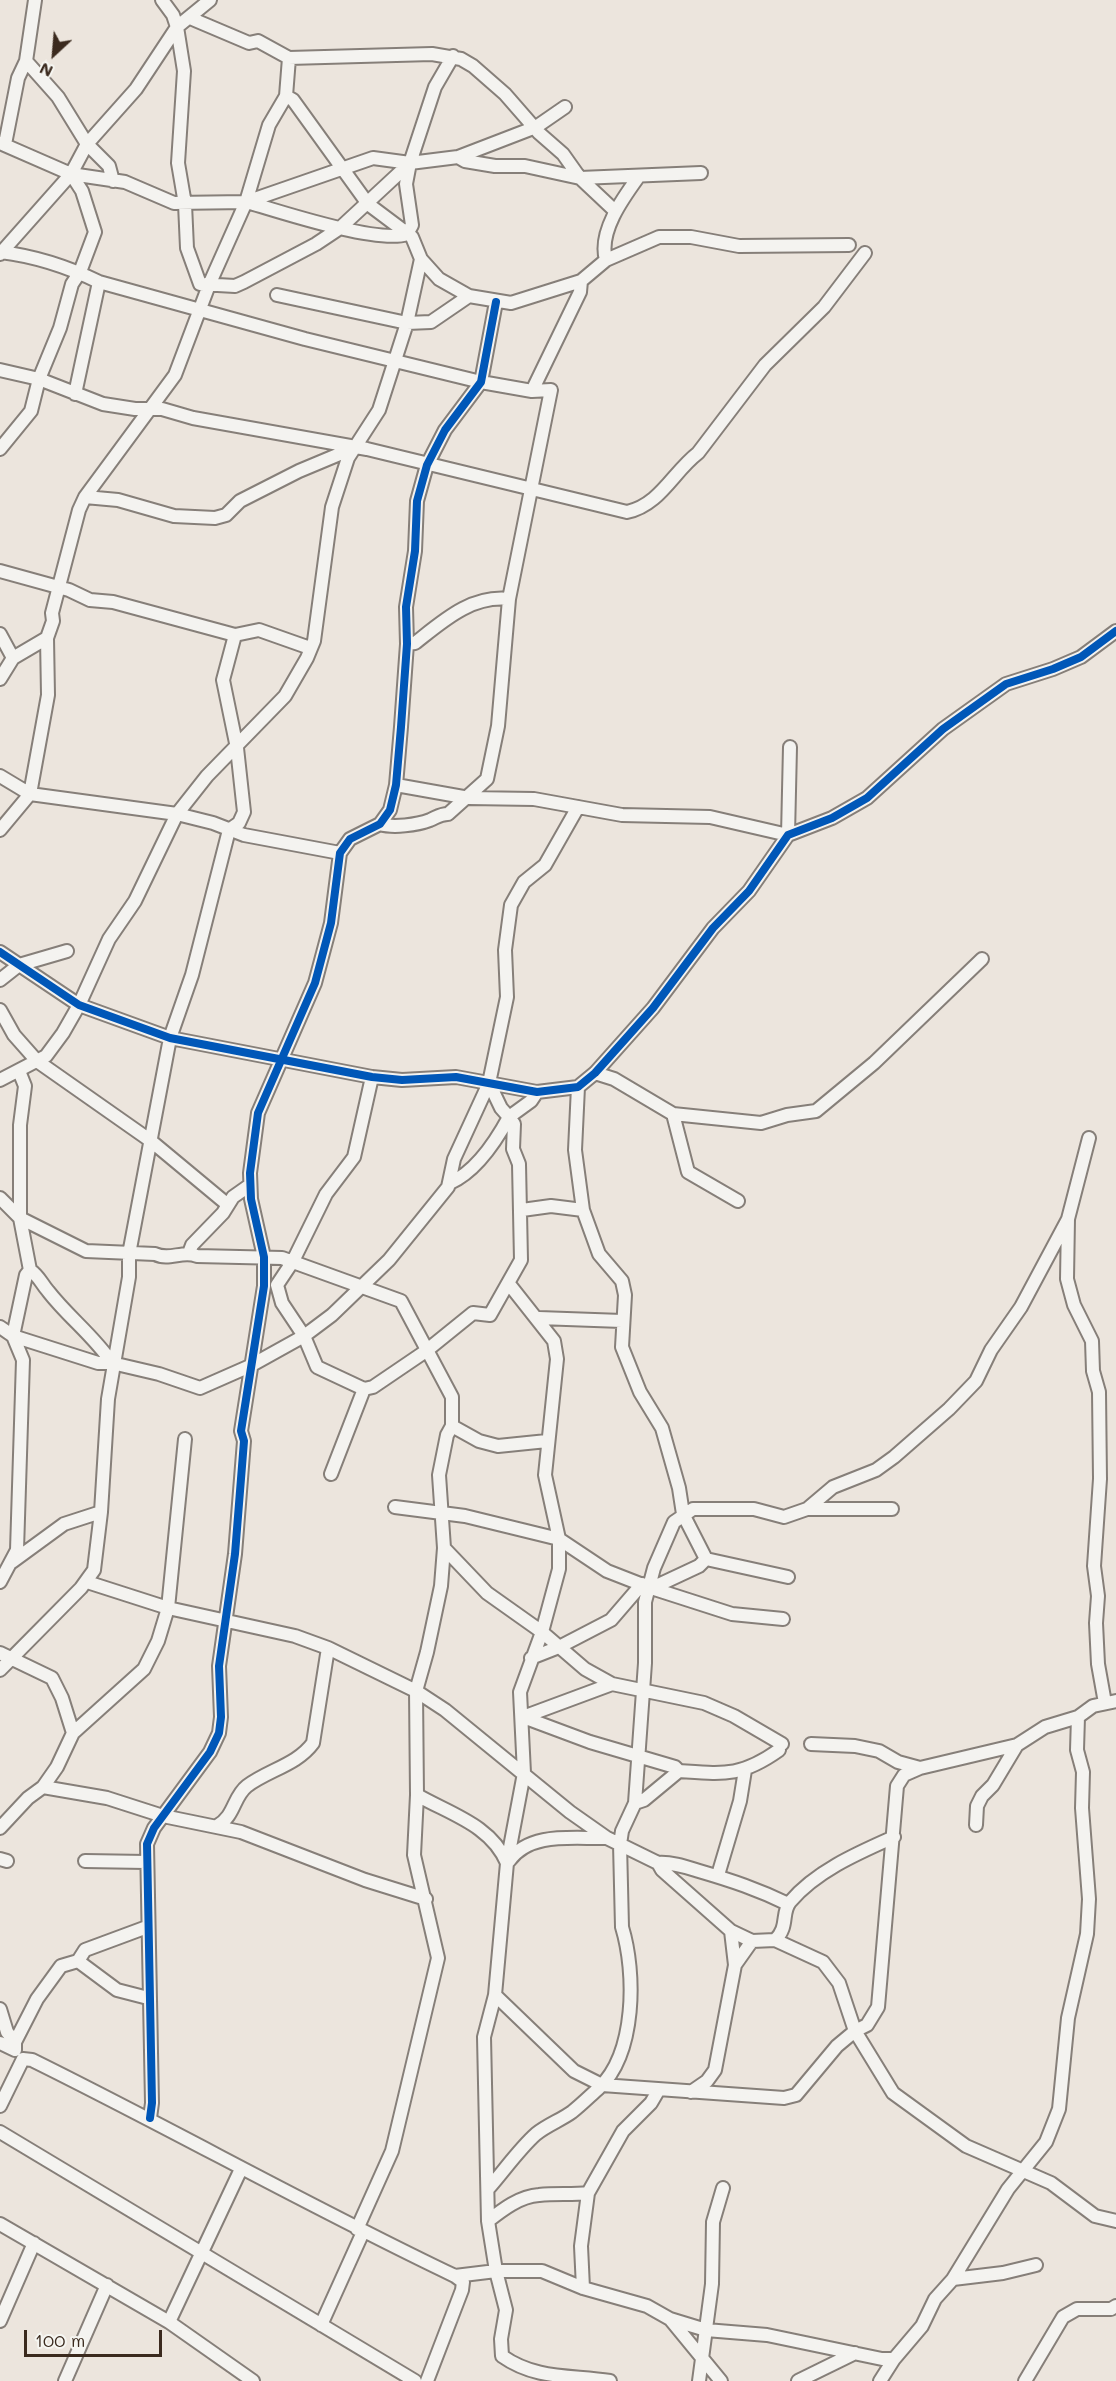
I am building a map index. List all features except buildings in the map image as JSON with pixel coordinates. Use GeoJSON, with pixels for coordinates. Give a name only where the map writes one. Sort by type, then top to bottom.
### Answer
{"type":"FeatureCollection","features":[{"type":"Feature","properties":{"kind":"street"},"geometry":{"type":"LineString","coordinates":[[35,0],[26,62],[18,78],[2,144],[71,174],[125,182],[174,203],[246,202],[340,228],[397,238],[407,234],[412,225],[406,183],[410,163],[435,87],[453,56]]}},
{"type":"Feature","properties":{"kind":"street"},"geometry":{"type":"LineString","coordinates":[[162,0],[173,15],[177,27],[184,71],[178,163],[185,204],[187,249],[200,284],[235,286],[316,244],[340,228],[368,204],[410,163]]}},
{"type":"Feature","properties":{"kind":"street"},"geometry":{"type":"LineString","coordinates":[[0,252],[71,174],[87,144],[136,89],[177,27],[210,0]]}},
{"type":"Feature","properties":{"kind":"street"},"geometry":{"type":"LineString","coordinates":[[190,18],[249,42],[258,41],[289,58],[432,54],[453,56],[473,66],[563,154],[580,178],[614,210]]}},
{"type":"Feature","properties":{"kind":"street"},"geometry":{"type":"LineString","coordinates":[[0,830],[30,794],[48,695],[46,638],[53,621],[59,588],[85,497],[176,375],[209,285],[246,202],[269,125],[286,96],[289,58]]}},
{"type":"Feature","properties":{"kind":"street"},"geometry":{"type":"LineString","coordinates":[[26,62],[58,96],[87,144],[109,166],[112,181]]}},
{"type":"Feature","properties":{"kind":"street"},"geometry":{"type":"LineString","coordinates":[[286,96],[292,100],[368,204],[412,237],[421,259],[439,279],[469,296],[496,302],[511,303],[525,300],[581,281],[606,260],[659,237],[691,237],[739,246],[849,245]]}},
{"type":"Feature","properties":{"kind":"street"},"geometry":{"type":"LineString","coordinates":[[246,202],[373,158],[410,163],[458,157],[536,127],[565,107]]}},
{"type":"Feature","properties":{"kind":"street"},"geometry":{"type":"LineString","coordinates":[[458,157],[465,161],[495,166],[525,166],[580,178],[701,173]]}},
{"type":"Feature","properties":{"kind":"street"},"geometry":{"type":"LineString","coordinates":[[0,449],[31,411],[39,379],[60,328],[72,284],[80,272],[95,232],[82,191],[71,174]]}},
{"type":"Feature","properties":{"kind":"street"},"geometry":{"type":"LineString","coordinates":[[606,260],[604,251],[614,210],[639,176]]}},
{"type":"Feature","properties":{"kind":"street"},"geometry":{"type":"LineString","coordinates":[[0,252],[20,254],[80,272],[99,282],[305,339],[481,382],[532,391],[551,390],[509,599],[493,747],[487,779],[469,798],[448,814],[442,814],[428,821],[387,826],[380,824]]}},
{"type":"Feature","properties":{"kind":"street"},"geometry":{"type":"LineString","coordinates":[[0,370],[39,379],[103,404],[153,408],[354,448],[627,512],[641,509],[655,498],[684,463],[698,453],[765,365],[824,307],[865,253]]}},
{"type":"Feature","properties":{"kind":"street"},"geometry":{"type":"LineString","coordinates":[[0,1080],[46,1056],[63,1033],[79,1005],[109,939],[135,901],[177,814],[207,776],[237,748],[285,696],[307,658],[314,641],[332,507],[354,448],[379,410],[407,323],[421,259]]}},
{"type":"Feature","properties":{"kind":"street"},"geometry":{"type":"LineString","coordinates":[[532,391],[580,292],[581,281]]}},
{"type":"Feature","properties":{"kind":"street"},"geometry":{"type":"LineString","coordinates":[[75,394],[99,282]]}},
{"type":"Feature","properties":{"kind":"street"},"geometry":{"type":"LineString","coordinates":[[277,295],[407,323],[430,322],[469,296]]}},
{"type":"Feature","properties":{"kind":"street"},"geometry":{"type":"LineString","coordinates":[[150,2118],[152,2103],[148,1998],[150,1935],[147,1927],[147,1844],[163,1816],[210,1752],[219,1733],[221,1717],[219,1666],[226,1620],[244,1441],[241,1431],[264,1287],[264,1257],[250,1185],[258,1113],[279,1060],[302,1018],[315,983],[331,923],[340,853],[350,838],[380,824],[390,810],[396,785],[407,644],[406,607],[415,551],[417,501],[427,465],[445,430],[481,382],[496,302]]}},
{"type":"Feature","properties":{"kind":"street"},"geometry":{"type":"LineString","coordinates":[[85,497],[118,500],[183,518],[215,518],[226,515],[240,501],[291,475],[354,448]]}},
{"type":"Feature","properties":{"kind":"street"},"geometry":{"type":"LineString","coordinates":[[0,570],[90,600],[113,602],[236,635],[259,630],[310,648]]}},
{"type":"Feature","properties":{"kind":"street"},"geometry":{"type":"LineString","coordinates":[[407,644],[415,643],[465,605],[500,598],[509,599]]}},
{"type":"Feature","properties":{"kind":"street"},"geometry":{"type":"LineString","coordinates":[[396,785],[469,798],[534,799],[622,815],[710,817],[788,835],[832,818],[867,798],[944,729],[1006,684],[1053,669],[1081,657],[1116,631]]}},
{"type":"Feature","properties":{"kind":"street"},"geometry":{"type":"LineString","coordinates":[[0,634],[13,658]]}},
{"type":"Feature","properties":{"kind":"street"},"geometry":{"type":"LineString","coordinates":[[0,1670],[87,1581],[94,1570],[101,1512],[112,1363],[129,1277],[129,1254],[170,1038],[192,975],[228,830],[239,823],[244,812],[237,748],[223,680],[236,635]]}},
{"type":"Feature","properties":{"kind":"street"},"geometry":{"type":"LineString","coordinates":[[0,679],[13,658],[46,638]]}},
{"type":"Feature","properties":{"kind":"street"},"geometry":{"type":"LineString","coordinates":[[0,952],[79,1005],[170,1038],[372,1077],[402,1080],[456,1077],[537,1092],[578,1087],[595,1074],[653,1008],[713,928],[749,891],[788,835],[790,747]]}},
{"type":"Feature","properties":{"kind":"street"},"geometry":{"type":"LineString","coordinates":[[0,776],[30,794],[177,814],[213,823],[228,830],[340,853]]}},
{"type":"Feature","properties":{"kind":"street"},"geometry":{"type":"LineString","coordinates":[[450,1183],[454,1159],[489,1083],[507,997],[505,950],[511,905],[524,882],[545,866],[578,807]]}},
{"type":"Feature","properties":{"kind":"street"},"geometry":{"type":"LineString","coordinates":[[0,980],[18,965],[67,951]]}},
{"type":"Feature","properties":{"kind":"street"},"geometry":{"type":"LineString","coordinates":[[595,1074],[614,1079],[673,1114],[761,1123],[787,1115],[816,1111],[825,1107],[874,1063],[982,959]]}},
{"type":"Feature","properties":{"kind":"street"},"geometry":{"type":"LineString","coordinates":[[0,1010],[14,1035],[37,1061],[151,1141],[228,1205]]}},
{"type":"Feature","properties":{"kind":"street"},"geometry":{"type":"LineString","coordinates":[[19,1071],[25,1086],[20,1125],[21,1218],[30,1270],[38,1276],[47,1291],[102,1348],[112,1363]]}},
{"type":"Feature","properties":{"kind":"street"},"geometry":{"type":"LineString","coordinates":[[372,1077],[354,1157],[326,1194],[292,1261],[277,1285],[282,1303],[304,1336],[317,1367],[364,1389],[373,1387],[426,1351],[473,1313],[490,1315],[521,1260],[522,1210],[519,1164],[513,1149],[514,1124],[501,1108],[489,1083]]}},
{"type":"Feature","properties":{"kind":"street"},"geometry":{"type":"LineString","coordinates":[[578,1087],[575,1150],[582,1210],[599,1254],[622,1281],[625,1295],[622,1347],[640,1392],[662,1428],[679,1488],[683,1514],[706,1559]]}},
{"type":"Feature","properties":{"kind":"street"},"geometry":{"type":"LineString","coordinates":[[0,1327],[13,1336],[98,1363],[112,1363],[200,1388],[250,1366],[304,1336],[332,1315],[389,1260],[450,1183],[459,1179],[490,1148],[509,1117],[531,1101],[537,1092]]}},
{"type":"Feature","properties":{"kind":"street"},"geometry":{"type":"LineString","coordinates":[[673,1114],[688,1172],[738,1201]]}},
{"type":"Feature","properties":{"kind":"street"},"geometry":{"type":"LineString","coordinates":[[807,1509],[833,1487],[876,1470],[894,1457],[965,1395],[976,1381],[991,1350],[1022,1307],[1068,1219],[1089,1138]]}},
{"type":"Feature","properties":{"kind":"street"},"geometry":{"type":"LineString","coordinates":[[189,1253],[192,1245],[233,1197],[250,1185]]}},
{"type":"Feature","properties":{"kind":"street"},"geometry":{"type":"LineString","coordinates":[[0,1198],[21,1218],[86,1251],[155,1254],[162,1257],[189,1253],[196,1256],[264,1257],[292,1261],[364,1285],[401,1301],[452,1397],[452,1426],[447,1435],[439,1475],[444,1548],[441,1586],[416,1691],[417,1795],[414,1855],[438,1958],[392,2151],[321,2325]]}},
{"type":"Feature","properties":{"kind":"street"},"geometry":{"type":"LineString","coordinates":[[522,1210],[551,1206],[582,1210]]}},
{"type":"Feature","properties":{"kind":"street"},"geometry":{"type":"LineString","coordinates":[[495,1995],[574,2071],[602,2085],[658,2091],[784,2098],[796,2095],[837,2046],[855,2031],[867,2025],[878,2007],[897,1786],[904,1775],[920,1768],[1017,1745],[1045,1727],[1078,1717],[1093,1706],[1111,1702],[1098,1664],[1096,1623],[1098,1596],[1094,1566],[1100,1479],[1099,1392],[1093,1371],[1092,1341],[1074,1305],[1067,1279],[1068,1219]]}},
{"type":"Feature","properties":{"kind":"street"},"geometry":{"type":"LineString","coordinates":[[0,1582],[17,1550],[20,1516],[19,1434],[23,1360],[13,1336],[26,1275],[30,1270]]}},
{"type":"Feature","properties":{"kind":"street"},"geometry":{"type":"LineString","coordinates":[[509,1284],[539,1318],[554,1341],[557,1359],[545,1475],[559,1539],[559,1569],[542,1632],[520,1692],[524,1773],[507,1863],[495,1995],[484,2037],[488,2221],[496,2271],[506,2310],[501,2339],[502,2356],[520,2369],[556,2376],[610,2381]]}},
{"type":"Feature","properties":{"kind":"street"},"geometry":{"type":"LineString","coordinates":[[539,1318],[622,1321]]}},
{"type":"Feature","properties":{"kind":"street"},"geometry":{"type":"LineString","coordinates":[[331,1474],[364,1389]]}},
{"type":"Feature","properties":{"kind":"street"},"geometry":{"type":"LineString","coordinates":[[452,1426],[479,1441],[498,1446],[547,1441]]}},
{"type":"Feature","properties":{"kind":"street"},"geometry":{"type":"LineString","coordinates":[[0,1828],[28,1798],[43,1787],[57,1767],[73,1733],[144,1670],[158,1641],[168,1608],[185,1439]]}},
{"type":"Feature","properties":{"kind":"street"},"geometry":{"type":"LineString","coordinates":[[395,1507],[465,1516],[559,1539],[607,1571],[647,1586],[732,1614],[783,1619]]}},
{"type":"Feature","properties":{"kind":"street"},"geometry":{"type":"LineString","coordinates":[[488,2189],[537,2133],[571,2113],[602,2085],[622,2053],[628,2025],[629,1990],[626,1940],[622,1927],[622,1831],[635,1803],[647,1586],[674,1522],[693,1509],[754,1509],[784,1517],[807,1509],[892,1509]]}},
{"type":"Feature","properties":{"kind":"street"},"geometry":{"type":"LineString","coordinates":[[11,1563],[64,1524],[101,1512]]}},
{"type":"Feature","properties":{"kind":"street"},"geometry":{"type":"LineString","coordinates":[[444,1548],[487,1593],[542,1632],[585,1669],[612,1684],[704,1703],[734,1716],[781,1747],[745,1770],[720,1774],[679,1771],[675,1767],[523,1717]]}},
{"type":"Feature","properties":{"kind":"street"},"geometry":{"type":"LineString","coordinates":[[706,1559],[788,1577]]}},
{"type":"Feature","properties":{"kind":"street"},"geometry":{"type":"LineString","coordinates":[[531,1658],[559,1647],[611,1620],[647,1586],[699,1566],[706,1559]]}},
{"type":"Feature","properties":{"kind":"street"},"geometry":{"type":"LineString","coordinates":[[87,1581],[168,1608],[295,1636],[328,1648],[416,1691],[445,1710],[570,1812],[608,1838],[658,1863],[662,1870],[731,1931],[752,1941],[775,1940],[823,1962],[834,1974],[855,2031],[893,2093],[966,2146],[1051,2183],[1095,2216],[1116,2221]]}},
{"type":"Feature","properties":{"kind":"street"},"geometry":{"type":"LineString","coordinates":[[217,1826],[229,1819],[246,1787],[306,1753],[313,1743],[328,1648]]}},
{"type":"Feature","properties":{"kind":"street"},"geometry":{"type":"LineString","coordinates":[[0,1653],[52,1678],[62,1698],[73,1733]]}},
{"type":"Feature","properties":{"kind":"street"},"geometry":{"type":"LineString","coordinates":[[523,1717],[612,1684]]}},
{"type":"Feature","properties":{"kind":"street"},"geometry":{"type":"LineString","coordinates":[[880,2381],[894,2359],[922,2326],[935,2299],[952,2279],[1008,2189],[1046,2142],[1059,2109],[1068,2018],[1087,1934],[1089,1899],[1082,1808],[1083,1772],[1077,1750],[1078,1717]]}},
{"type":"Feature","properties":{"kind":"street"},"geometry":{"type":"LineString","coordinates":[[811,1744],[855,1746],[879,1751],[898,1762],[920,1768]]}},
{"type":"Feature","properties":{"kind":"street"},"geometry":{"type":"LineString","coordinates":[[976,1825],[977,1806],[982,1796],[993,1785],[1017,1745]]}},
{"type":"Feature","properties":{"kind":"street"},"geometry":{"type":"LineString","coordinates":[[718,1875],[740,1801],[745,1770]]}},
{"type":"Feature","properties":{"kind":"street"},"geometry":{"type":"LineString","coordinates":[[635,1803],[644,1800],[679,1771]]}},
{"type":"Feature","properties":{"kind":"street"},"geometry":{"type":"LineString","coordinates":[[43,1787],[107,1798],[163,1816],[251,1835],[365,1880],[426,1899]]}},
{"type":"Feature","properties":{"kind":"street"},"geometry":{"type":"LineString","coordinates":[[417,1795],[480,1828],[494,1841],[507,1863]]}},
{"type":"Feature","properties":{"kind":"street"},"geometry":{"type":"LineString","coordinates":[[775,1940],[784,1932],[788,1904],[813,1881],[858,1853],[894,1837]]}},
{"type":"Feature","properties":{"kind":"street"},"geometry":{"type":"LineString","coordinates":[[507,1863],[517,1850],[532,1842],[608,1838]]}},
{"type":"Feature","properties":{"kind":"street"},"geometry":{"type":"LineString","coordinates":[[85,1861],[146,1862]]}},
{"type":"Feature","properties":{"kind":"street"},"geometry":{"type":"LineString","coordinates":[[658,1863],[667,1862],[718,1875],[788,1904]]}},
{"type":"Feature","properties":{"kind":"street"},"geometry":{"type":"LineString","coordinates":[[0,2043],[15,2050],[15,2042],[37,1999],[61,1966],[78,1960],[85,1950],[147,1927]]}},
{"type":"Feature","properties":{"kind":"street"},"geometry":{"type":"LineString","coordinates":[[691,2092],[707,2082],[715,2070],[735,1965],[731,1931]]}},
{"type":"Feature","properties":{"kind":"street"},"geometry":{"type":"LineString","coordinates":[[735,1965],[752,1941]]}},
{"type":"Feature","properties":{"kind":"street"},"geometry":{"type":"LineString","coordinates":[[78,1960],[117,1990],[148,1998]]}},
{"type":"Feature","properties":{"kind":"street"},"geometry":{"type":"LineString","coordinates":[[0,2009],[7,2032],[15,2042]]}},
{"type":"Feature","properties":{"kind":"street"},"geometry":{"type":"LineString","coordinates":[[0,2106],[23,2059],[32,2060],[150,2118],[360,2231],[455,2276],[463,2282],[462,2290],[427,2381]]}},
{"type":"Feature","properties":{"kind":"street"},"geometry":{"type":"LineString","coordinates":[[583,2288],[581,2246],[588,2193],[622,2131],[651,2103],[658,2091]]}},
{"type":"Feature","properties":{"kind":"street"},"geometry":{"type":"LineString","coordinates":[[0,2133],[415,2381]]}},
{"type":"Feature","properties":{"kind":"street"},"geometry":{"type":"LineString","coordinates":[[169,2322],[242,2169]]}},
{"type":"Feature","properties":{"kind":"street"},"geometry":{"type":"LineString","coordinates":[[699,2381],[712,2284],[713,2222],[723,2188]]}},
{"type":"Feature","properties":{"kind":"street"},"geometry":{"type":"LineString","coordinates":[[488,2221],[509,2206],[538,2195],[562,2196],[588,2193]]}},
{"type":"Feature","properties":{"kind":"street"},"geometry":{"type":"LineString","coordinates":[[0,2224],[169,2322],[254,2381]]}},
{"type":"Feature","properties":{"kind":"street"},"geometry":{"type":"LineString","coordinates":[[0,2321],[34,2243]]}},
{"type":"Feature","properties":{"kind":"street"},"geometry":{"type":"LineString","coordinates":[[952,2279],[1002,2273],[1036,2265]]}},
{"type":"Feature","properties":{"kind":"street"},"geometry":{"type":"LineString","coordinates":[[455,2276],[496,2271],[542,2271],[583,2288],[647,2306],[670,2319],[706,2330],[766,2335],[894,2359]]}},
{"type":"Feature","properties":{"kind":"street"},"geometry":{"type":"LineString","coordinates":[[64,2381],[107,2285]]}},
{"type":"Feature","properties":{"kind":"street"},"geometry":{"type":"LineString","coordinates":[[1025,2381],[1063,2317],[1077,2309],[1114,2308]]}},
{"type":"Feature","properties":{"kind":"street"},"geometry":{"type":"LineString","coordinates":[[670,2319],[721,2381]]}},
{"type":"Feature","properties":{"kind":"street"},"geometry":{"type":"LineString","coordinates":[[798,2381],[855,2353]]}},
{"type":"Feature","properties":{"kind":"cycle path"},"geometry":{"type":"LineString","coordinates":[[150,2118],[152,2103],[147,1844],[154,1828],[210,1752],[219,1733],[221,1717],[219,1666],[235,1554],[244,1441],[241,1431],[264,1286],[264,1257],[251,1199],[250,1173],[258,1113],[315,983],[331,923],[340,853],[350,839],[380,824],[390,810],[396,785],[407,644],[406,607],[415,551],[417,501],[427,465],[445,430],[481,382],[496,302]]}},
{"type":"Feature","properties":{"kind":"cycle path"},"geometry":{"type":"LineString","coordinates":[[0,952],[79,1005],[170,1038],[372,1077],[402,1080],[456,1077],[537,1092],[578,1087],[595,1073],[653,1008],[713,928],[749,891],[788,835],[832,818],[867,798],[943,729],[1006,684],[1053,669],[1081,657],[1116,631]]}}]}
